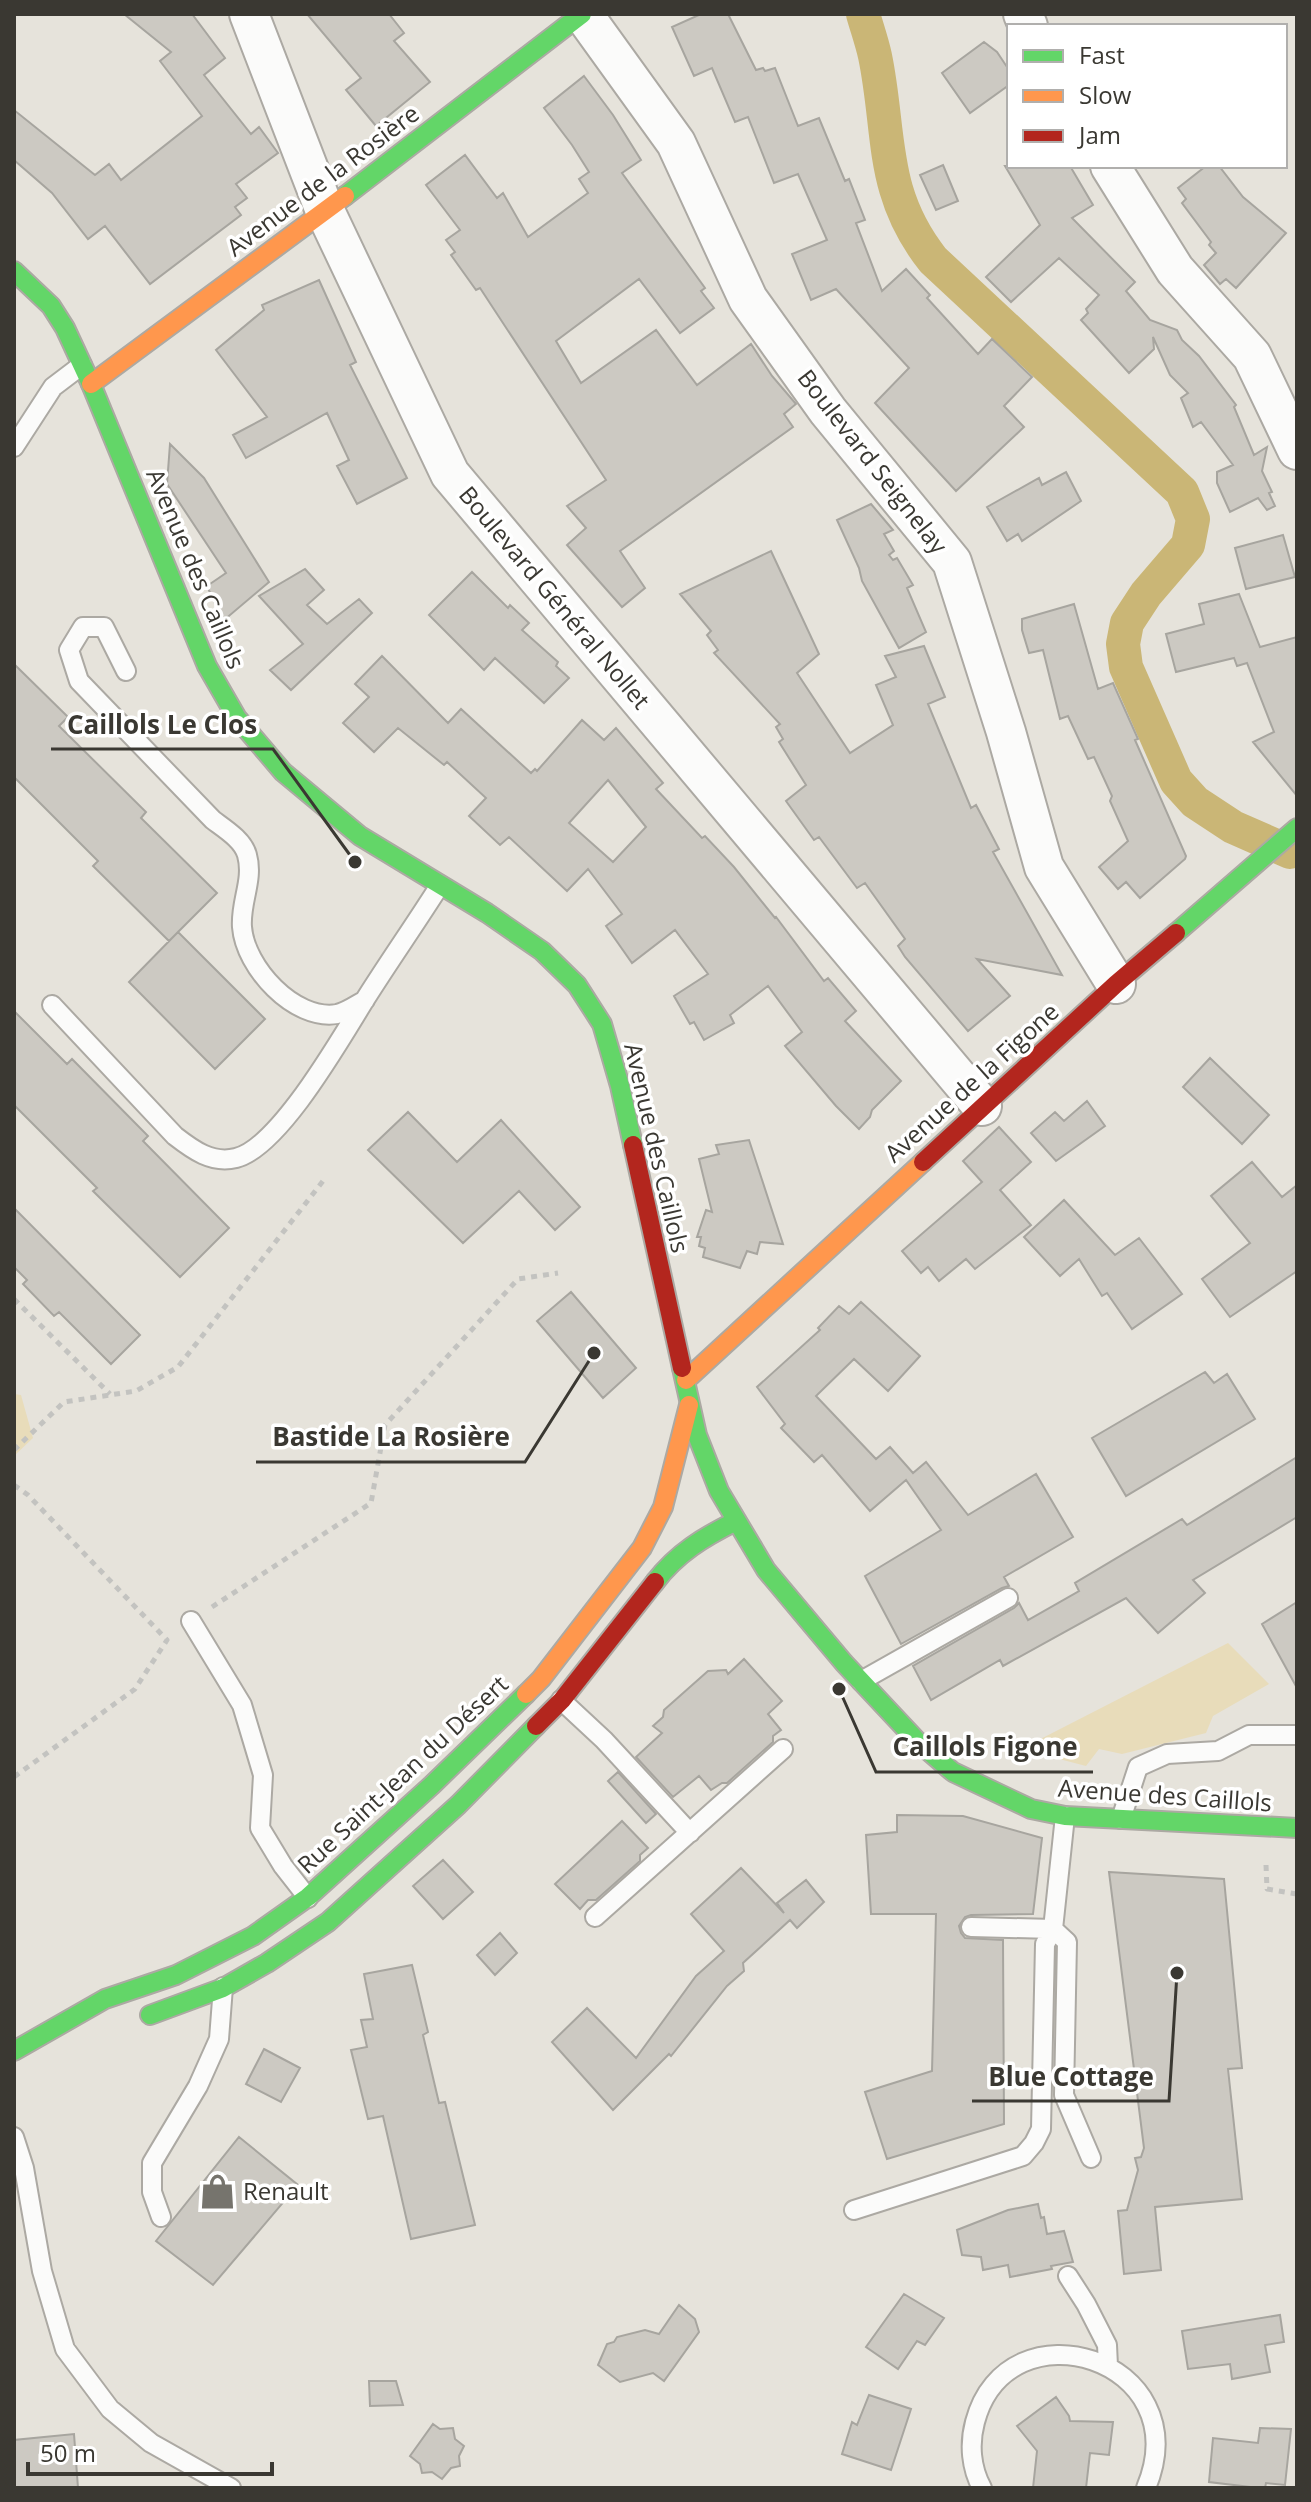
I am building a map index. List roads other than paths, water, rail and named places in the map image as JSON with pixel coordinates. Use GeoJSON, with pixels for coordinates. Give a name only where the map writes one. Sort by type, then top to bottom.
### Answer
{"type":"FeatureCollection","features":[{"type":"Feature","properties":{"kind":"street","name":"Boulevard Général Nollet"},"geometry":{"type":"LineString","coordinates":[[249,14],[325,211],[450,474],[982,1106]]}},
{"type":"Feature","properties":{"kind":"street","name":"Avenue de la Rosière"},"geometry":{"type":"LineString","coordinates":[[91,384],[583,14]]}},
{"type":"Feature","properties":{"kind":"street","name":"Boulevard Seignelay"},"geometry":{"type":"LineString","coordinates":[[583,14],[676,143],[748,299],[828,411],[952,562],[1006,732],[1044,867],[1116,984]]}},
{"type":"Feature","properties":{"kind":"street"},"geometry":{"type":"LineString","coordinates":[[1111,168],[1175,270],[1252,356],[1297,450]]}},
{"type":"Feature","properties":{"kind":"street","name":"Avenue des Caillols"},"geometry":{"type":"LineString","coordinates":[[14,271],[51,306],[82,365],[207,666],[237,718],[283,772],[360,836],[487,913],[542,951],[577,985],[602,1024],[620,1086],[703,1449],[719,1491],[766,1570],[861,1681],[918,1742],[953,1772],[1031,1809],[1065,1816],[1297,1828]]}},
{"type":"Feature","properties":{"kind":"street","name":"Avenue de la Figone"},"geometry":{"type":"LineString","coordinates":[[686,1380],[1116,984],[1259,862],[1294,838]]}},
{"type":"Feature","properties":{"kind":"street","name":"Rue Saint-Jean du Désert"},"geometry":{"type":"LineString","coordinates":[[14,2051],[105,1999],[176,1975],[253,1936],[308,1897],[432,1785],[541,1679],[642,1548],[663,1507],[690,1402]]}},
{"type":"Feature","properties":{"kind":"street"},"geometry":{"type":"LineString","coordinates":[[127,2023],[223,1988],[328,1922],[458,1805],[562,1700],[669,1564],[700,1539],[736,1521]]}},
{"type":"Feature","properties":{"kind":"lane"},"geometry":{"type":"LineString","coordinates":[[14,447],[53,387],[82,365]]}},
{"type":"Feature","properties":{"kind":"lane"},"geometry":{"type":"LineString","coordinates":[[126,671],[104,627],[83,627],[69,650],[79,681],[213,820],[234,836],[246,852],[250,875],[241,924],[245,949],[270,985],[298,1006],[320,1013],[339,1014],[365,1000]]}},
{"type":"Feature","properties":{"kind":"lane"},"geometry":{"type":"LineString","coordinates":[[52,1005],[175,1136],[196,1153],[214,1159],[236,1158],[257,1147],[274,1131],[324,1068],[440,885]]}},
{"type":"Feature","properties":{"kind":"lane"},"geometry":{"type":"LineString","coordinates":[[861,1681],[1008,1598]]}},
{"type":"Feature","properties":{"kind":"lane"},"geometry":{"type":"LineString","coordinates":[[191,1621],[242,1705],[263,1775],[260,1828],[283,1866],[328,1922]]}},
{"type":"Feature","properties":{"kind":"lane"},"geometry":{"type":"LineString","coordinates":[[541,1679],[604,1740],[690,1833]]}},
{"type":"Feature","properties":{"kind":"lane"},"geometry":{"type":"LineString","coordinates":[[1121,1819],[1138,1767],[1167,1754],[1218,1751],[1249,1735],[1297,1735]]}},
{"type":"Feature","properties":{"kind":"lane"},"geometry":{"type":"LineString","coordinates":[[595,1917],[783,1749]]}},
{"type":"Feature","properties":{"kind":"lane"},"geometry":{"type":"LineString","coordinates":[[854,2210],[1023,2156],[1034,2143],[1041,2129],[1045,1944],[1053,1929],[1065,1816]]}},
{"type":"Feature","properties":{"kind":"lane"},"geometry":{"type":"LineString","coordinates":[[971,1927],[1053,1929],[1067,1942],[1064,2095],[1091,2158]]}},
{"type":"Feature","properties":{"kind":"lane"},"geometry":{"type":"LineString","coordinates":[[161,2217],[152,2192],[152,2163],[198,2086],[219,2039],[223,1988],[211,1959]]}},
{"type":"Feature","properties":{"kind":"lane"},"geometry":{"type":"LineString","coordinates":[[14,2137],[24,2168],[42,2271],[65,2349],[110,2409],[151,2443],[231,2488]]}},
{"type":"Feature","properties":{"kind":"lane"},"geometry":{"type":"LineString","coordinates":[[1068,2276],[1107,2345],[1108,2366]]}},
{"type":"Feature","properties":{"kind":"lane"},"geometry":{"type":"LineString","coordinates":[[982,2488],[971,2449],[973,2431],[984,2399],[1015,2368],[1039,2357],[1075,2355],[1108,2366],[1135,2388],[1152,2418],[1156,2453],[1146,2488]]}},
{"type":"Feature","properties":{"kind":"waterway"},"geometry":{"type":"LineString","coordinates":[[863,14],[875,56],[895,186],[916,235],[933,260],[1182,492],[1193,519],[1188,545],[1146,594],[1127,623],[1123,644],[1126,667],[1176,781],[1195,802],[1233,827],[1290,852]]}},
{"type":"Feature","properties":{"kind":"place","name":"Caillols Le Clos"},"geometry":{"type":"Point","coordinates":[355,862]}},
{"type":"Feature","properties":{"kind":"place","name":"Bastide La Rosière"},"geometry":{"type":"Point","coordinates":[594,1353]}},
{"type":"Feature","properties":{"kind":"place","name":"Caillols Figone"},"geometry":{"type":"Point","coordinates":[839,1689]}},
{"type":"Feature","properties":{"kind":"place","name":"Blue Cottage"},"geometry":{"type":"Point","coordinates":[1177,1973]}},
{"type":"Feature","properties":{"kind":"place","name":"Renault"},"geometry":{"type":"Point","coordinates":[217,2192]}}]}
